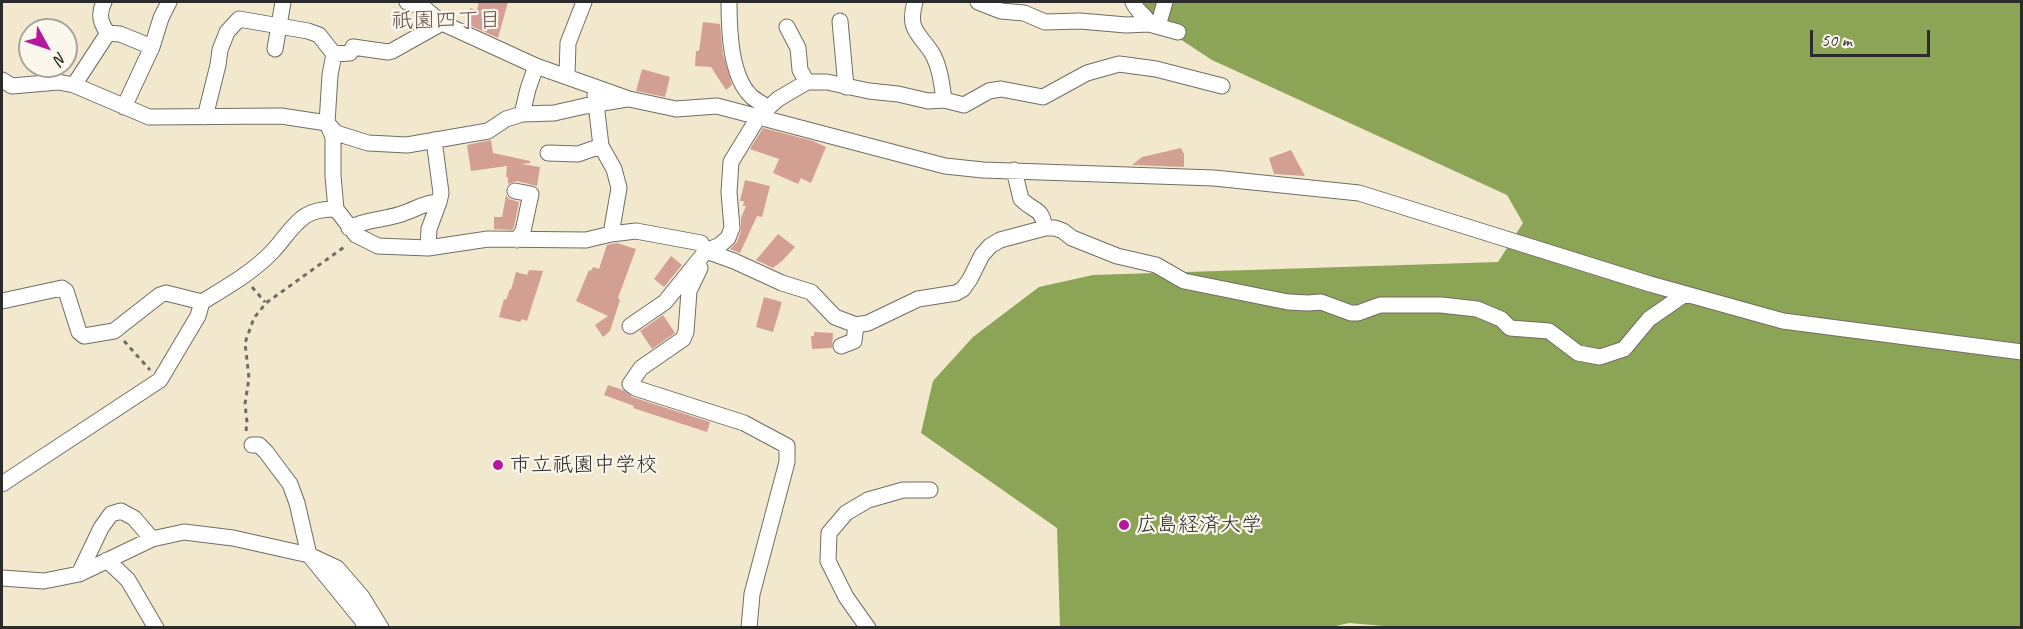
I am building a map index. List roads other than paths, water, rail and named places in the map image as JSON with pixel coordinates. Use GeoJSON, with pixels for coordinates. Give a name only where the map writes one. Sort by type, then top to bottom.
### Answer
{"type":"FeatureCollection","features":[{"type":"Feature","properties":{"kind":"street"},"geometry":{"type":"LineString","coordinates":[[104,2],[100,18],[108,33],[120,34],[152,46]]}},
{"type":"Feature","properties":{"kind":"street"},"geometry":{"type":"LineString","coordinates":[[124,107],[169,2]]}},
{"type":"Feature","properties":{"kind":"street"},"geometry":{"type":"LineString","coordinates":[[275,49],[283,2]]}},
{"type":"Feature","properties":{"kind":"street"},"geometry":{"type":"LineString","coordinates":[[407,2],[423,7],[442,23],[536,66],[567,75],[629,99],[676,109],[717,106],[764,112],[945,166],[983,170],[1214,178],[1359,193],[1684,294],[1783,321],[2022,352]]}},
{"type":"Feature","properties":{"kind":"street"},"geometry":{"type":"LineString","coordinates":[[567,75],[568,43],[584,2]]}},
{"type":"Feature","properties":{"kind":"street"},"geometry":{"type":"LineString","coordinates":[[729,2],[733,56],[738,74],[764,112]]}},
{"type":"Feature","properties":{"kind":"street"},"geometry":{"type":"LineString","coordinates":[[915,2],[912,15],[914,27],[936,63],[944,100]]}},
{"type":"Feature","properties":{"kind":"street"},"geometry":{"type":"LineString","coordinates":[[978,2],[1001,11],[1024,13],[1045,22],[1080,21],[1154,25],[1178,32]]}},
{"type":"Feature","properties":{"kind":"street"},"geometry":{"type":"LineString","coordinates":[[1133,2],[1138,12],[1154,25]]}},
{"type":"Feature","properties":{"kind":"street"},"geometry":{"type":"LineString","coordinates":[[1154,25],[1165,2]]}},
{"type":"Feature","properties":{"kind":"street"},"geometry":{"type":"LineString","coordinates":[[205,117],[220,50],[227,32],[239,19],[314,32],[334,54],[330,75],[327,123],[333,137],[336,209],[353,232],[378,246],[428,248],[489,239],[586,240],[636,231],[701,243],[706,251],[782,283],[811,292],[835,316],[856,325],[868,323],[918,299],[956,293],[963,289],[982,255],[990,246],[1000,240],[1045,228],[1063,231],[1072,238],[1118,256],[1156,264],[1184,281],[1288,302],[1321,302],[1351,313],[1358,313],[1380,305],[1442,305],[1477,309],[1501,319],[1510,328],[1549,331],[1578,353],[1600,357],[1624,349],[1649,319],[1684,294]]}},
{"type":"Feature","properties":{"kind":"street"},"geometry":{"type":"LineString","coordinates":[[840,21],[846,87]]}},
{"type":"Feature","properties":{"kind":"street"},"geometry":{"type":"LineString","coordinates":[[334,54],[350,52],[353,47],[392,51],[442,23]]}},
{"type":"Feature","properties":{"kind":"street"},"geometry":{"type":"LineString","coordinates":[[787,27],[798,48],[800,70],[807,82]]}},
{"type":"Feature","properties":{"kind":"street"},"geometry":{"type":"LineString","coordinates":[[74,86],[108,33]]}},
{"type":"Feature","properties":{"kind":"street"},"geometry":{"type":"LineString","coordinates":[[630,326],[665,302],[706,251],[720,245],[728,238],[732,228],[729,192],[731,162],[764,112],[778,99],[807,82],[827,82],[869,92],[898,93],[928,101],[944,100],[964,105],[989,91],[1001,89],[1044,97],[1087,73],[1119,64],[1156,69],[1222,86]]}},
{"type":"Feature","properties":{"kind":"street"},"geometry":{"type":"LineString","coordinates":[[522,114],[536,66]]}},
{"type":"Feature","properties":{"kind":"street"},"geometry":{"type":"LineString","coordinates":[[2,80],[12,86],[58,82],[74,86],[149,117],[280,116],[327,123],[336,133],[368,143],[393,146],[488,131],[506,119],[522,114],[554,113],[629,99]]}},
{"type":"Feature","properties":{"kind":"street"},"geometry":{"type":"LineString","coordinates":[[594,86],[601,146],[614,169],[619,188],[611,234]]}},
{"type":"Feature","properties":{"kind":"street"},"geometry":{"type":"LineString","coordinates":[[428,248],[429,229],[440,202],[440,177],[434,140]]}},
{"type":"Feature","properties":{"kind":"street"},"geometry":{"type":"LineString","coordinates":[[548,153],[578,154],[601,146]]}},
{"type":"Feature","properties":{"kind":"street"},"geometry":{"type":"LineString","coordinates":[[1014,170],[1021,199],[1040,212],[1045,228]]}},
{"type":"Feature","properties":{"kind":"street"},"geometry":{"type":"LineString","coordinates":[[515,191],[531,195],[523,231],[517,240]]}},
{"type":"Feature","properties":{"kind":"street"},"geometry":{"type":"LineString","coordinates":[[353,232],[361,222],[402,214],[432,202],[440,202]]}},
{"type":"Feature","properties":{"kind":"street"},"geometry":{"type":"LineString","coordinates":[[2,483],[160,380],[198,316],[202,302],[244,276],[273,251],[295,224],[307,215],[325,209],[336,209]]}},
{"type":"Feature","properties":{"kind":"street"},"geometry":{"type":"LineString","coordinates":[[706,251],[689,291],[686,332],[683,339],[641,368],[630,384],[635,388],[744,423],[786,446],[787,462],[752,594],[749,627]]}},
{"type":"Feature","properties":{"kind":"street"},"geometry":{"type":"LineString","coordinates":[[2,301],[62,288],[66,291],[79,332],[84,336],[114,331],[160,295],[166,293],[202,302]]}},
{"type":"Feature","properties":{"kind":"street"},"geometry":{"type":"LineString","coordinates":[[841,346],[854,341],[856,325]]}},
{"type":"Feature","properties":{"kind":"street"},"geometry":{"type":"LineString","coordinates":[[252,445],[259,445],[266,452],[290,484],[297,502],[309,555],[362,620],[365,627]]}},
{"type":"Feature","properties":{"kind":"street"},"geometry":{"type":"LineString","coordinates":[[868,627],[846,597],[828,561],[829,533],[846,513],[867,500],[903,490],[930,490]]}},
{"type":"Feature","properties":{"kind":"street"},"geometry":{"type":"LineString","coordinates":[[79,574],[101,528],[111,514],[121,511],[134,518],[152,539]]}},
{"type":"Feature","properties":{"kind":"street"},"geometry":{"type":"LineString","coordinates":[[2,578],[44,581],[79,574],[152,539],[184,532],[233,538],[309,555],[337,568],[362,597],[381,627]]}},
{"type":"Feature","properties":{"kind":"street"},"geometry":{"type":"LineString","coordinates":[[107,561],[128,580],[156,627]]}},
{"type":"Feature","properties":{"kind":"place","name":"市立祇園中学校"},"geometry":{"type":"Point","coordinates":[498,465]}},
{"type":"Feature","properties":{"kind":"place","name":"広島経済大学"},"geometry":{"type":"Point","coordinates":[1124,525]}},
{"type":"Feature","properties":{"kind":"district","name":"祇園四丁目"},"geometry":{"type":"Point","coordinates":[446,21]}}]}
